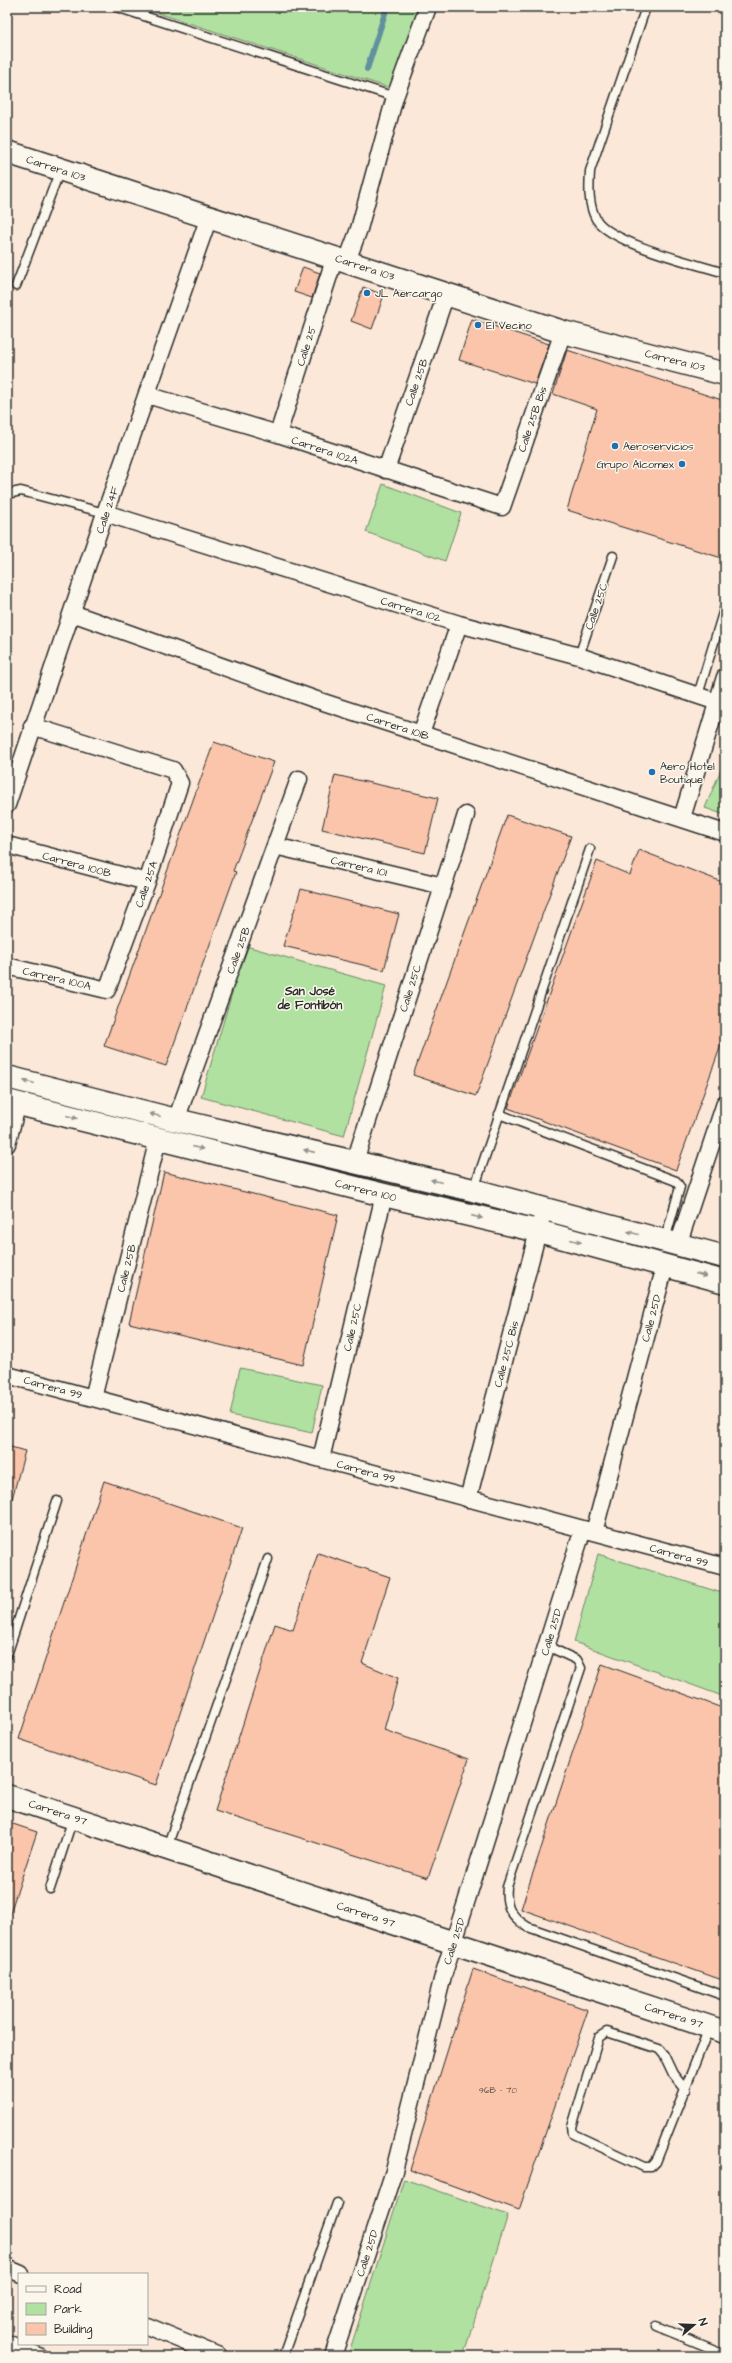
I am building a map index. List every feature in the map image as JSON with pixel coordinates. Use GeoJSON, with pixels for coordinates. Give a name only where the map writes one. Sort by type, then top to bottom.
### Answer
{"type":"FeatureCollection","features":[{"type":"Feature","properties":{"kind":"street","name":"Calle 25"},"geometry":{"type":"LineString","coordinates":[[278,434],[341,259],[359,229],[395,97],[428,7]]}},
{"type":"Feature","properties":{"kind":"street","name":"Carrera 103"},"geometry":{"type":"LineString","coordinates":[[7,152],[563,332],[725,374]]}},
{"type":"Feature","properties":{"kind":"street","name":"Calle 24F"},"geometry":{"type":"LineString","coordinates":[[7,805],[32,726],[72,613],[105,513],[209,217]]}},
{"type":"Feature","properties":{"kind":"street","name":"Calle 25B"},"geometry":{"type":"LineString","coordinates":[[386,470],[446,294]]}},
{"type":"Feature","properties":{"kind":"street","name":"Calle 25B Bis"},"geometry":{"type":"LineString","coordinates":[[502,506],[563,332]]}},
{"type":"Feature","properties":{"kind":"street","name":"Carrera 102A"},"geometry":{"type":"LineString","coordinates":[[147,395],[278,434],[386,470],[502,506]]}},
{"type":"Feature","properties":{"kind":"street","name":"Carrera 102"},"geometry":{"type":"LineString","coordinates":[[105,513],[459,624],[579,656],[717,702]]}},
{"type":"Feature","properties":{"kind":"street","name":"Carrera 101B"},"geometry":{"type":"LineString","coordinates":[[72,613],[421,734],[725,833]]}},
{"type":"Feature","properties":{"kind":"street"},"geometry":{"type":"LineString","coordinates":[[421,734],[459,624]]}},
{"type":"Feature","properties":{"kind":"street"},"geometry":{"type":"LineString","coordinates":[[682,818],[725,677]]}},
{"type":"Feature","properties":{"kind":"street","name":"Calle 25A"},"geometry":{"type":"LineString","coordinates":[[32,726],[173,770],[178,776],[180,783],[147,882],[107,990]]}},
{"type":"Feature","properties":{"kind":"street","name":"Calle 25B"},"geometry":{"type":"LineString","coordinates":[[176,1120],[299,779]]}},
{"type":"Feature","properties":{"kind":"street","name":"Calle 25C"},"geometry":{"type":"LineString","coordinates":[[355,1161],[466,815]]}},
{"type":"Feature","properties":{"kind":"street","name":"Carrera 100B"},"geometry":{"type":"LineString","coordinates":[[7,845],[147,882]]}},
{"type":"Feature","properties":{"kind":"street","name":"Carrera 101"},"geometry":{"type":"LineString","coordinates":[[275,846],[443,886]]}},
{"type":"Feature","properties":{"kind":"street","name":"Carrera 100A"},"geometry":{"type":"LineString","coordinates":[[7,966],[107,990]]}},
{"type":"Feature","properties":{"kind":"street"},"geometry":{"type":"LineString","coordinates":[[7,1077],[176,1120],[474,1190],[725,1257]]}},
{"type":"Feature","properties":{"kind":"street"},"geometry":{"type":"LineString","coordinates":[[7,1144],[13,1102]]}},
{"type":"Feature","properties":{"kind":"street","name":"Carrera 100"},"geometry":{"type":"LineString","coordinates":[[13,1102],[384,1195],[538,1231],[725,1282]]}},
{"type":"Feature","properties":{"kind":"street"},"geometry":{"type":"LineString","coordinates":[[671,1243],[725,1103]]}},
{"type":"Feature","properties":{"kind":"street","name":"Calle 25B"},"geometry":{"type":"LineString","coordinates":[[93,1398],[158,1138]]}},
{"type":"Feature","properties":{"kind":"street","name":"Calle 25C"},"geometry":{"type":"LineString","coordinates":[[321,1459],[384,1195]]}},
{"type":"Feature","properties":{"kind":"street","name":"Calle 25C Bis"},"geometry":{"type":"LineString","coordinates":[[468,1499],[544,1209]]}},
{"type":"Feature","properties":{"kind":"street","name":"Calle 25D"},"geometry":{"type":"LineString","coordinates":[[333,2356],[394,2171],[443,1976],[547,1646],[588,1531],[665,1266]]}},
{"type":"Feature","properties":{"kind":"street","name":"Carrera 99"},"geometry":{"type":"LineString","coordinates":[[7,1375],[725,1567]]}},
{"type":"Feature","properties":{"kind":"street","name":"Carrera 97"},"geometry":{"type":"LineString","coordinates":[[7,1796],[718,2029]]}},
{"type":"Feature","properties":{"kind":"street"},"geometry":{"type":"LineString","coordinates":[[7,2268],[20,2273]]}},
{"type":"Feature","properties":{"kind":"street"},"geometry":{"type":"LineString","coordinates":[[148,2326],[219,2356]]}},
{"type":"Feature","properties":{"kind":"street"},"geometry":{"type":"LineString","coordinates":[[17,2345],[39,2356]]}},
{"type":"Feature","properties":{"kind":"lane"},"geometry":{"type":"LineString","coordinates":[[116,7],[395,97]]}},
{"type":"Feature","properties":{"kind":"lane"},"geometry":{"type":"LineString","coordinates":[[646,7],[590,171],[588,191],[591,206],[597,220],[622,239],[725,273]]}},
{"type":"Feature","properties":{"kind":"lane"},"geometry":{"type":"LineString","coordinates":[[16,286],[60,169]]}},
{"type":"Feature","properties":{"kind":"lane"},"geometry":{"type":"LineString","coordinates":[[7,494],[21,491],[105,513]]}},
{"type":"Feature","properties":{"kind":"lane","name":"Calle 25C"},"geometry":{"type":"LineString","coordinates":[[579,656],[613,556]]}},
{"type":"Feature","properties":{"kind":"lane"},"geometry":{"type":"LineString","coordinates":[[698,695],[725,606]]}},
{"type":"Feature","properties":{"kind":"lane"},"geometry":{"type":"LineString","coordinates":[[474,1190],[590,849]]}},
{"type":"Feature","properties":{"kind":"lane"},"geometry":{"type":"LineString","coordinates":[[500,1114],[676,1181],[680,1187],[671,1243]]}},
{"type":"Feature","properties":{"kind":"lane"},"geometry":{"type":"LineString","coordinates":[[7,1655],[57,1501]]}},
{"type":"Feature","properties":{"kind":"lane"},"geometry":{"type":"LineString","coordinates":[[167,1848],[268,1559]]}},
{"type":"Feature","properties":{"kind":"lane"},"geometry":{"type":"LineString","coordinates":[[547,1646],[577,1660],[581,1668],[507,1887],[506,1900],[511,1914],[528,1927],[725,1996]]}},
{"type":"Feature","properties":{"kind":"lane"},"geometry":{"type":"LineString","coordinates":[[50,1889],[73,1817]]}},
{"type":"Feature","properties":{"kind":"lane"},"geometry":{"type":"LineString","coordinates":[[686,2090],[673,2074],[664,2054],[659,2049],[607,2032],[599,2036],[572,2127],[573,2134],[606,2151],[644,2167],[651,2167],[656,2162],[686,2090],[718,2029]]}},
{"type":"Feature","properties":{"kind":"lane"},"geometry":{"type":"LineString","coordinates":[[283,2356],[337,2203]]}},
{"type":"Feature","properties":{"kind":"lane"},"geometry":{"type":"LineString","coordinates":[[656,2326],[725,2354]]}},
{"type":"Feature","properties":{"kind":"green space"},"geometry":{"type":"Polygon","coordinates":[[[139,7],[422,7],[396,90],[139,7]]]}},
{"type":"Feature","properties":{"kind":"green space"},"geometry":{"type":"Polygon","coordinates":[[[383,484],[461,513],[445,561],[366,532],[383,484]]]}},
{"type":"Feature","properties":{"kind":"green space"},"geometry":{"type":"Polygon","coordinates":[[[725,760],[725,815],[705,808],[725,760]]]}},
{"type":"Feature","properties":{"kind":"green space"},"geometry":{"type":"Polygon","coordinates":[[[246,946],[386,986],[344,1136],[201,1097],[246,946]]]}},
{"type":"Feature","properties":{"kind":"green space"},"geometry":{"type":"Polygon","coordinates":[[[240,1368],[322,1385],[312,1433],[230,1415],[240,1368]]]}},
{"type":"Feature","properties":{"kind":"green space"},"geometry":{"type":"Polygon","coordinates":[[[598,1554],[725,1594],[725,1697],[574,1642],[598,1554]]]}},
{"type":"Feature","properties":{"kind":"green space"},"geometry":{"type":"Polygon","coordinates":[[[404,2179],[508,2215],[463,2356],[348,2356],[404,2179]]]}},
{"type":"Feature","properties":{"kind":"building"},"geometry":{"type":"Polygon","coordinates":[[[303,267],[320,273],[312,298],[294,292],[303,267]]]}},
{"type":"Feature","properties":{"kind":"building"},"geometry":{"type":"Polygon","coordinates":[[[363,287],[384,295],[372,329],[351,321],[363,287]]]}},
{"type":"Feature","properties":{"kind":"building"},"geometry":{"type":"Polygon","coordinates":[[[472,319],[549,344],[535,384],[459,360],[472,319]]]}},
{"type":"Feature","properties":{"kind":"building"},"geometry":{"type":"Polygon","coordinates":[[[567,350],[725,401],[725,559],[567,510],[597,409],[553,394],[567,350]]]}},
{"type":"Feature","properties":{"kind":"building"},"geometry":{"type":"Polygon","coordinates":[[[214,742],[274,762],[233,871],[236,872],[166,1066],[104,1046],[214,742]]]}},
{"type":"Feature","properties":{"kind":"building"},"geometry":{"type":"Polygon","coordinates":[[[335,775],[438,798],[425,853],[322,829],[335,775]]]}},
{"type":"Feature","properties":{"kind":"building"},"geometry":{"type":"Polygon","coordinates":[[[507,815],[571,836],[476,1096],[413,1075],[507,815]]]}},
{"type":"Feature","properties":{"kind":"building"},"geometry":{"type":"Polygon","coordinates":[[[639,850],[725,883],[725,1034],[676,1170],[508,1108],[597,861],[630,875],[639,850]]]}},
{"type":"Feature","properties":{"kind":"building"},"geometry":{"type":"Polygon","coordinates":[[[301,889],[399,914],[384,970],[283,946],[301,889]]]}},
{"type":"Feature","properties":{"kind":"building"},"geometry":{"type":"Polygon","coordinates":[[[164,1172],[338,1215],[303,1365],[129,1323],[164,1172]]]}},
{"type":"Feature","properties":{"kind":"building"},"geometry":{"type":"Polygon","coordinates":[[[7,1446],[25,1451],[12,1499],[7,1498],[7,1446]]]}},
{"type":"Feature","properties":{"kind":"building"},"geometry":{"type":"Polygon","coordinates":[[[104,1481],[242,1528],[156,1785],[19,1739],[104,1481]]]}},
{"type":"Feature","properties":{"kind":"building"},"geometry":{"type":"Polygon","coordinates":[[[318,1553],[390,1577],[362,1663],[398,1678],[384,1730],[469,1759],[428,1878],[215,1811],[275,1624],[293,1630],[318,1553]]]}},
{"type":"Feature","properties":{"kind":"building"},"geometry":{"type":"Polygon","coordinates":[[[602,1664],[725,1709],[725,1981],[521,1909],[602,1664]]]}},
{"type":"Feature","properties":{"kind":"building"},"geometry":{"type":"Polygon","coordinates":[[[7,1822],[37,1832],[10,1913],[7,1913],[7,1822]]]}},
{"type":"Feature","properties":{"kind":"building"},"geometry":{"type":"Polygon","coordinates":[[[473,1969],[588,2010],[519,2210],[410,2170],[473,1969]]]}},
{"type":"Feature","properties":{"kind":"waterway"},"geometry":{"type":"LineString","coordinates":[[367,69],[387,7]]}},
{"type":"Feature","properties":{"kind":"place","name":"JL Aercargo"},"geometry":{"type":"Point","coordinates":[367,293]}},
{"type":"Feature","properties":{"kind":"place","name":"El Vecino"},"geometry":{"type":"Point","coordinates":[478,325]}},
{"type":"Feature","properties":{"kind":"place","name":"Aeroservicios"},"geometry":{"type":"Point","coordinates":[615,446]}},
{"type":"Feature","properties":{"kind":"place","name":"Grupo Alcomex"},"geometry":{"type":"Point","coordinates":[682,464]}},
{"type":"Feature","properties":{"kind":"place","name":"Aero Hotel Boutique"},"geometry":{"type":"Point","coordinates":[652,772]}},
{"type":"Feature","properties":{"kind":"district","name":"San José de Fontibón"},"geometry":{"type":"Point","coordinates":[310,998]}}]}
